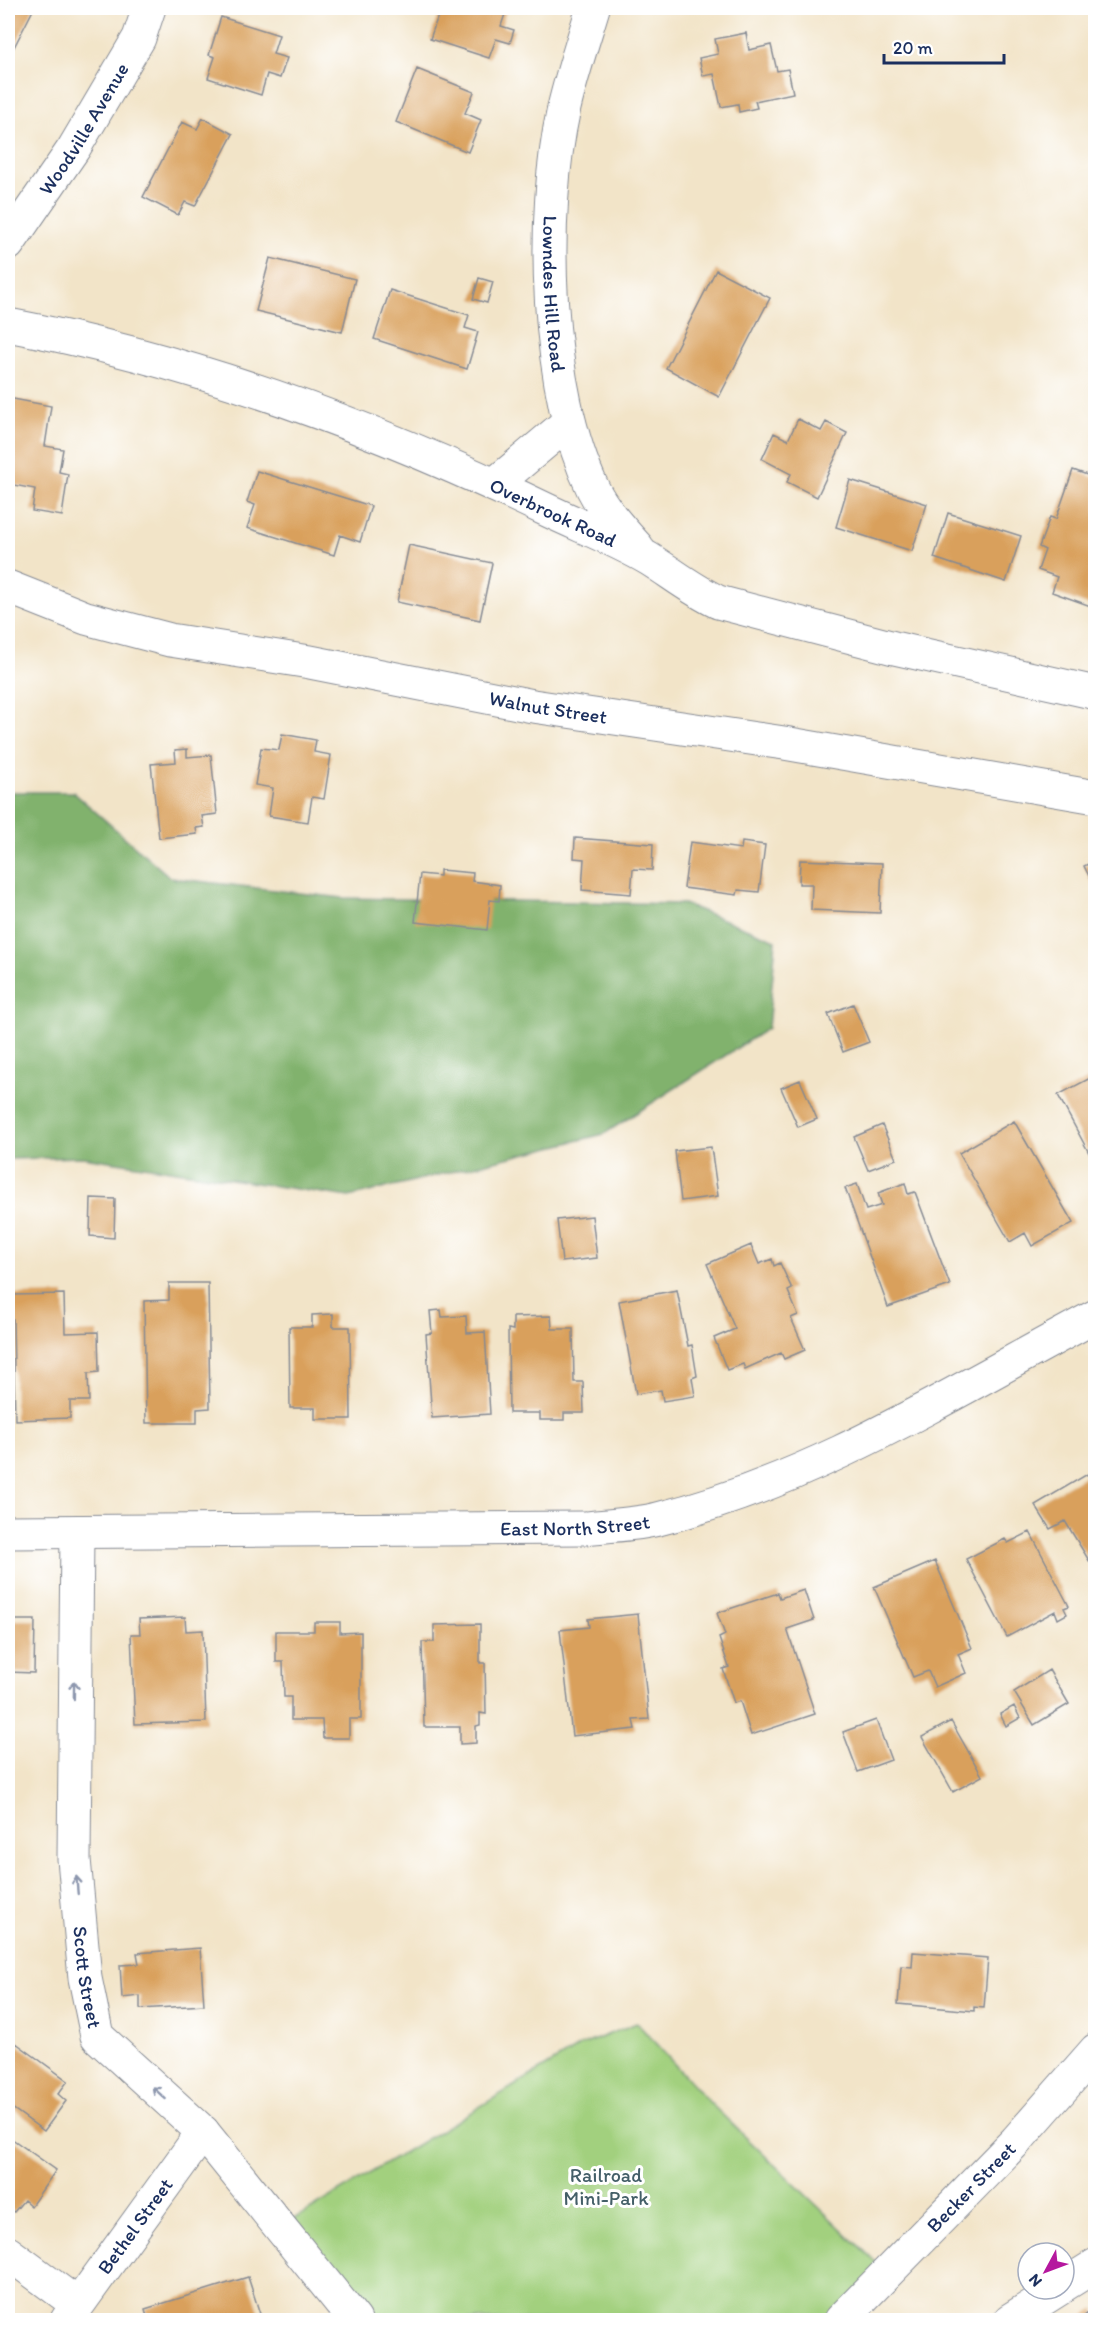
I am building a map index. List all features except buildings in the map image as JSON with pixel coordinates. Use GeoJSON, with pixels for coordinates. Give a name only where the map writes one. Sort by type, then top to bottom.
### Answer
{"type":"FeatureCollection","features":[{"type":"Feature","properties":{"kind":"street","name":"Woodville Avenue"},"geometry":{"type":"LineString","coordinates":[[8,244],[74,148],[140,38],[149,8]]}},
{"type":"Feature","properties":{"kind":"street","name":"Lowndes Hill Road"},"geometry":{"type":"LineString","coordinates":[[593,8],[564,109],[553,179],[550,286],[565,407],[579,458],[594,491],[610,517],[648,559]]}},
{"type":"Feature","properties":{"kind":"street","name":"Overbrook Road"},"geometry":{"type":"LineString","coordinates":[[8,325],[159,361],[346,423],[424,453],[648,559],[691,589],[718,602],[894,648],[1051,681],[1095,693]]}},
{"type":"Feature","properties":{"kind":"street"},"geometry":{"type":"LineString","coordinates":[[494,485],[569,422]]}},
{"type":"Feature","properties":{"kind":"street","name":"Walnut Street"},"geometry":{"type":"LineString","coordinates":[[8,587],[86,618],[170,640],[310,662],[533,706],[784,743],[1095,797]]}},
{"type":"Feature","properties":{"kind":"street","name":"East North Street"},"geometry":{"type":"LineString","coordinates":[[8,1532],[586,1528],[656,1520],[734,1497],[838,1454],[1095,1316]]}},
{"type":"Feature","properties":{"kind":"street","name":"Scott Street"},"geometry":{"type":"LineString","coordinates":[[77,1532],[74,1859],[85,1978],[97,2036],[202,2132],[355,2320]]}},
{"type":"Feature","properties":{"kind":"street","name":"Becker Street"},"geometry":{"type":"LineString","coordinates":[[841,2320],[1016,2140],[1095,2050]]}},
{"type":"Feature","properties":{"kind":"street","name":"Bethel Street"},"geometry":{"type":"LineString","coordinates":[[72,2312],[202,2132]]}},
{"type":"Feature","properties":{"kind":"street"},"geometry":{"type":"LineString","coordinates":[[8,2253],[72,2312]]}},
{"type":"Feature","properties":{"kind":"street"},"geometry":{"type":"LineString","coordinates":[[1076,2277],[1095,2265]]}},
{"type":"Feature","properties":{"kind":"street"},"geometry":{"type":"LineString","coordinates":[[1010,2320],[1040,2301]]}},
{"type":"Feature","properties":{"kind":"green space"},"geometry":{"type":"Polygon","coordinates":[[[8,792],[73,792],[171,878],[343,898],[684,904],[776,940],[768,1028],[604,1134],[349,1197],[83,1157],[8,1159],[8,792]]]}},
{"type":"Feature","properties":{"kind":"green space","name":"Railroad Mini-Park"},"geometry":{"type":"Polygon","coordinates":[[[637,2023],[707,2100],[883,2269],[829,2320],[377,2320],[293,2220],[580,2046],[637,2023]]]}}]}
